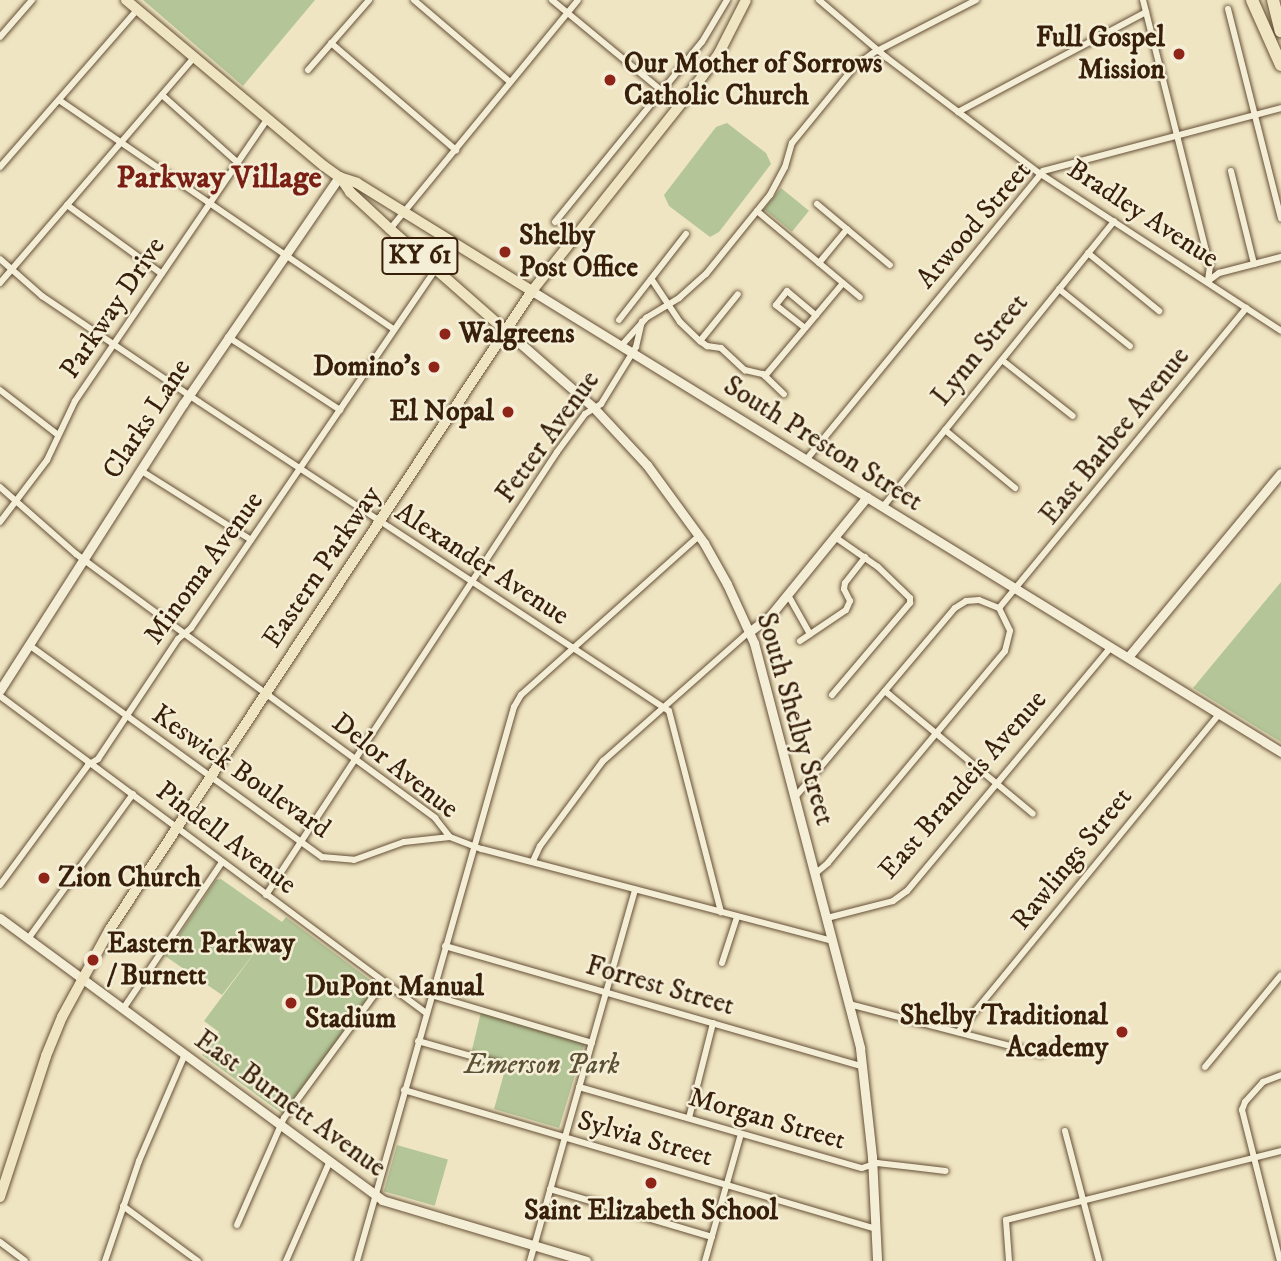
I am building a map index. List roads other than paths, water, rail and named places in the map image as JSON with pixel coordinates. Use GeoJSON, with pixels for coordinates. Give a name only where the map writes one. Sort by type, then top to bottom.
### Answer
{"type":"FeatureCollection","features":[{"type":"Feature","properties":{"kind":"highway"},"geometry":{"type":"LineString","coordinates":[[1252,0],[1281,65]]}},
{"type":"Feature","properties":{"kind":"highway"},"geometry":{"type":"LineString","coordinates":[[1273,0],[1281,31]]}},
{"type":"Feature","properties":{"kind":"main road","name":"KY 61"},"geometry":{"type":"LineString","coordinates":[[126,0],[266,121],[339,177]]}},
{"type":"Feature","properties":{"kind":"main road","name":"Eastern Parkway"},"geometry":{"type":"LineString","coordinates":[[0,1197],[33,1088],[62,1017],[110,929],[531,291],[680,106],[719,53],[746,0]]}},
{"type":"Feature","properties":{"kind":"main road","name":"South Preston Street"},"geometry":{"type":"LineString","coordinates":[[339,177],[357,183],[1281,752]]}},
{"type":"Feature","properties":{"kind":"main road","name":"South Shelby Street"},"geometry":{"type":"LineString","coordinates":[[339,177],[350,192],[435,270],[594,408],[647,465],[699,536],[727,584],[749,632],[766,682],[863,1067],[877,1261]]}},
{"type":"Feature","properties":{"kind":"main road","name":"Clarks Lane"},"geometry":{"type":"LineString","coordinates":[[0,690],[189,395],[339,177]]}},
{"type":"Feature","properties":{"kind":"main road"},"geometry":{"type":"LineString","coordinates":[[1128,657],[1281,473]]}},
{"type":"Feature","properties":{"kind":"main road"},"geometry":{"type":"LineString","coordinates":[[749,632],[764,622],[788,595],[867,498]]}},
{"type":"Feature","properties":{"kind":"main road","name":"East Burnett Avenue"},"geometry":{"type":"LineString","coordinates":[[0,918],[375,1194],[402,1206],[586,1261]]}},
{"type":"Feature","properties":{"kind":"street"},"geometry":{"type":"LineString","coordinates":[[0,37],[32,0]]}},
{"type":"Feature","properties":{"kind":"street"},"geometry":{"type":"LineString","coordinates":[[308,70],[369,0]]}},
{"type":"Feature","properties":{"kind":"street"},"geometry":{"type":"LineString","coordinates":[[414,0],[510,82]]}},
{"type":"Feature","properties":{"kind":"street"},"geometry":{"type":"LineString","coordinates":[[552,0],[680,106]]}},
{"type":"Feature","properties":{"kind":"street"},"geometry":{"type":"LineString","coordinates":[[390,229],[578,0]]}},
{"type":"Feature","properties":{"kind":"street"},"geometry":{"type":"LineString","coordinates":[[555,222],[702,42],[727,0]]}},
{"type":"Feature","properties":{"kind":"street","name":"Bradley Avenue"},"geometry":{"type":"LineString","coordinates":[[819,0],[878,51],[1041,173],[1281,331]]}},
{"type":"Feature","properties":{"kind":"street"},"geometry":{"type":"LineString","coordinates":[[621,346],[642,322],[696,283],[757,211],[777,185],[792,143],[855,66],[878,51],[976,0]]}},
{"type":"Feature","properties":{"kind":"street"},"geometry":{"type":"LineString","coordinates":[[1143,0],[1210,266],[1208,281]]}},
{"type":"Feature","properties":{"kind":"street"},"geometry":{"type":"LineString","coordinates":[[1228,9],[1281,218]]}},
{"type":"Feature","properties":{"kind":"street"},"geometry":{"type":"LineString","coordinates":[[0,167],[137,10]]}},
{"type":"Feature","properties":{"kind":"street"},"geometry":{"type":"LineString","coordinates":[[958,112],[1146,12]]}},
{"type":"Feature","properties":{"kind":"street"},"geometry":{"type":"LineString","coordinates":[[331,43],[456,150]]}},
{"type":"Feature","properties":{"kind":"street"},"geometry":{"type":"LineString","coordinates":[[0,283],[193,59]]}},
{"type":"Feature","properties":{"kind":"street"},"geometry":{"type":"LineString","coordinates":[[162,95],[237,162]]}},
{"type":"Feature","properties":{"kind":"street"},"geometry":{"type":"LineString","coordinates":[[59,100],[394,329]]}},
{"type":"Feature","properties":{"kind":"street","name":"Atwood Street"},"geometry":{"type":"LineString","coordinates":[[806,460],[1041,173],[1057,165],[1281,108]]}},
{"type":"Feature","properties":{"kind":"street","name":"Parkway Drive"},"geometry":{"type":"LineString","coordinates":[[0,522],[47,460],[57,434],[114,344],[266,121]]}},
{"type":"Feature","properties":{"kind":"street"},"geometry":{"type":"LineString","coordinates":[[1231,171],[1254,264]]}},
{"type":"Feature","properties":{"kind":"street"},"geometry":{"type":"LineString","coordinates":[[817,204],[890,265]]}},
{"type":"Feature","properties":{"kind":"street"},"geometry":{"type":"LineString","coordinates":[[67,205],[162,274]]}},
{"type":"Feature","properties":{"kind":"street"},"geometry":{"type":"LineString","coordinates":[[757,211],[860,297]]}},
{"type":"Feature","properties":{"kind":"street","name":"Lynn Street"},"geometry":{"type":"LineString","coordinates":[[882,508],[1114,221]]}},
{"type":"Feature","properties":{"kind":"street"},"geometry":{"type":"LineString","coordinates":[[819,262],[847,229]]}},
{"type":"Feature","properties":{"kind":"street"},"geometry":{"type":"LineString","coordinates":[[619,320],[686,234]]}},
{"type":"Feature","properties":{"kind":"street"},"geometry":{"type":"LineString","coordinates":[[1088,253],[1158,311]]}},
{"type":"Feature","properties":{"kind":"street"},"geometry":{"type":"LineString","coordinates":[[1208,281],[1219,273],[1281,257]]}},
{"type":"Feature","properties":{"kind":"street","name":"Alexander Avenue"},"geometry":{"type":"LineString","coordinates":[[0,259],[42,296],[379,522],[663,707]]}},
{"type":"Feature","properties":{"kind":"street","name":"Minoma Avenue"},"geometry":{"type":"LineString","coordinates":[[0,885],[93,762],[98,759],[178,639],[191,628],[435,270]]}},
{"type":"Feature","properties":{"kind":"street"},"geometry":{"type":"LineString","coordinates":[[652,279],[680,322],[700,341],[707,346],[721,348],[745,370],[765,376],[784,394]]}},
{"type":"Feature","properties":{"kind":"street"},"geometry":{"type":"LineString","coordinates":[[765,376],[843,283]]}},
{"type":"Feature","properties":{"kind":"street"},"geometry":{"type":"LineString","coordinates":[[1059,289],[1130,346]]}},
{"type":"Feature","properties":{"kind":"street"},"geometry":{"type":"LineString","coordinates":[[805,328],[776,305],[788,291],[816,315]]}},
{"type":"Feature","properties":{"kind":"street"},"geometry":{"type":"LineString","coordinates":[[700,341],[738,294]]}},
{"type":"Feature","properties":{"kind":"street","name":"East Barbee Avenue"},"geometry":{"type":"LineString","coordinates":[[999,608],[1246,308]]}},
{"type":"Feature","properties":{"kind":"street","name":"Fetter Avenue"},"geometry":{"type":"LineString","coordinates":[[266,895],[557,452],[585,414],[601,404],[632,353],[642,322]]}},
{"type":"Feature","properties":{"kind":"street"},"geometry":{"type":"LineString","coordinates":[[228,337],[340,410]]}},
{"type":"Feature","properties":{"kind":"street"},"geometry":{"type":"LineString","coordinates":[[1002,359],[1073,416]]}},
{"type":"Feature","properties":{"kind":"street"},"geometry":{"type":"LineString","coordinates":[[0,390],[57,434]]}},
{"type":"Feature","properties":{"kind":"street"},"geometry":{"type":"LineString","coordinates":[[945,430],[1015,488]]}},
{"type":"Feature","properties":{"kind":"street"},"geometry":{"type":"LineString","coordinates":[[140,470],[251,540]]}},
{"type":"Feature","properties":{"kind":"street","name":"Delor Avenue"},"geometry":{"type":"LineString","coordinates":[[0,488],[84,559],[435,818],[450,837],[635,890],[833,941]]}},
{"type":"Feature","properties":{"kind":"street"},"geometry":{"type":"LineString","coordinates":[[357,1261],[514,707],[521,695],[699,536]]}},
{"type":"Feature","properties":{"kind":"street"},"geometry":{"type":"LineString","coordinates":[[832,695],[910,603],[908,593],[865,557],[835,537]]}},
{"type":"Feature","properties":{"kind":"street"},"geometry":{"type":"LineString","coordinates":[[800,641],[849,606],[845,583],[865,557]]}},
{"type":"Feature","properties":{"kind":"street"},"geometry":{"type":"LineString","coordinates":[[788,595],[810,634]]}},
{"type":"Feature","properties":{"kind":"street"},"geometry":{"type":"LineString","coordinates":[[796,796],[959,605],[979,600],[999,608],[1010,631],[1007,648],[828,863],[816,873]]}},
{"type":"Feature","properties":{"kind":"street"},"geometry":{"type":"LineString","coordinates":[[533,861],[540,846],[603,761],[749,632]]}},
{"type":"Feature","properties":{"kind":"street","name":"Keswick Boulevard"},"geometry":{"type":"LineString","coordinates":[[29,645],[300,844],[322,857],[346,861],[404,842],[450,837]]}},
{"type":"Feature","properties":{"kind":"street","name":"East Brandeis Avenue"},"geometry":{"type":"LineString","coordinates":[[827,918],[893,901],[907,891],[1111,647]]}},
{"type":"Feature","properties":{"kind":"street"},"geometry":{"type":"LineString","coordinates":[[885,691],[1033,814]]}},
{"type":"Feature","properties":{"kind":"street","name":"Pindell Avenue"},"geometry":{"type":"LineString","coordinates":[[0,696],[93,762],[176,829],[426,1013]]}},
{"type":"Feature","properties":{"kind":"street"},"geometry":{"type":"LineString","coordinates":[[663,707],[671,715],[721,912]]}},
{"type":"Feature","properties":{"kind":"street","name":"Rawlings Street"},"geometry":{"type":"LineString","coordinates":[[958,1032],[1219,714]]}},
{"type":"Feature","properties":{"kind":"street"},"geometry":{"type":"LineString","coordinates":[[28,939],[132,794]]}},
{"type":"Feature","properties":{"kind":"street"},"geometry":{"type":"LineString","coordinates":[[123,1009],[222,862]]}},
{"type":"Feature","properties":{"kind":"street"},"geometry":{"type":"LineString","coordinates":[[530,1261],[635,890]]}},
{"type":"Feature","properties":{"kind":"street"},"geometry":{"type":"LineString","coordinates":[[722,963],[737,917]]}},
{"type":"Feature","properties":{"kind":"street","name":"Forrest Street"},"geometry":{"type":"LineString","coordinates":[[445,946],[863,1067]]}},
{"type":"Feature","properties":{"kind":"street"},"geometry":{"type":"LineString","coordinates":[[1205,1067],[1281,975]]}},
{"type":"Feature","properties":{"kind":"street"},"geometry":{"type":"LineString","coordinates":[[237,1225],[281,1125],[384,982]]}},
{"type":"Feature","properties":{"kind":"street"},"geometry":{"type":"LineString","coordinates":[[431,995],[592,1042]]}},
{"type":"Feature","properties":{"kind":"street"},"geometry":{"type":"LineString","coordinates":[[849,1004],[1041,1054],[1054,1047],[1059,1050]]}},
{"type":"Feature","properties":{"kind":"street"},"geometry":{"type":"LineString","coordinates":[[689,1118],[713,1023]]}},
{"type":"Feature","properties":{"kind":"street"},"geometry":{"type":"LineString","coordinates":[[418,1041],[506,1066]]}},
{"type":"Feature","properties":{"kind":"street"},"geometry":{"type":"LineString","coordinates":[[105,1261],[124,1206],[185,1054]]}},
{"type":"Feature","properties":{"kind":"street"},"geometry":{"type":"LineString","coordinates":[[1280,1261],[1242,1106],[1261,1084],[1281,1075]]}},
{"type":"Feature","properties":{"kind":"street","name":"Morgan Street"},"geometry":{"type":"LineString","coordinates":[[579,1087],[862,1168],[872,1167],[877,1163],[946,1171]]}},
{"type":"Feature","properties":{"kind":"street","name":"Sylvia Street"},"geometry":{"type":"LineString","coordinates":[[404,1090],[874,1229]]}},
{"type":"Feature","properties":{"kind":"street"},"geometry":{"type":"LineString","coordinates":[[1065,1131],[1099,1261]]}},
{"type":"Feature","properties":{"kind":"street"},"geometry":{"type":"LineString","coordinates":[[705,1261],[741,1134]]}},
{"type":"Feature","properties":{"kind":"street"},"geometry":{"type":"LineString","coordinates":[[1009,1261],[1006,1220],[1281,1151]]}},
{"type":"Feature","properties":{"kind":"street"},"geometry":{"type":"LineString","coordinates":[[286,1261],[330,1161]]}},
{"type":"Feature","properties":{"kind":"street"},"geometry":{"type":"LineString","coordinates":[[550,1189],[712,1237]]}},
{"type":"Feature","properties":{"kind":"street"},"geometry":{"type":"LineString","coordinates":[[124,1206],[198,1261]]}},
{"type":"Feature","properties":{"kind":"street"},"geometry":{"type":"LineString","coordinates":[[0,1242],[25,1261]]}},
{"type":"Feature","properties":{"kind":"place","name":"Full Gospel Mission"},"geometry":{"type":"Point","coordinates":[1179,54]}},
{"type":"Feature","properties":{"kind":"place","name":"Our Mother of Sorrows Catholic Church"},"geometry":{"type":"Point","coordinates":[610,80]}},
{"type":"Feature","properties":{"kind":"place","name":"Shelby Post Office"},"geometry":{"type":"Point","coordinates":[505,252]}},
{"type":"Feature","properties":{"kind":"place","name":"Walgreens"},"geometry":{"type":"Point","coordinates":[445,334]}},
{"type":"Feature","properties":{"kind":"place","name":"Domino's"},"geometry":{"type":"Point","coordinates":[434,367]}},
{"type":"Feature","properties":{"kind":"place","name":"El Nopal"},"geometry":{"type":"Point","coordinates":[508,412]}},
{"type":"Feature","properties":{"kind":"place","name":"Zion Church"},"geometry":{"type":"Point","coordinates":[44,878]}},
{"type":"Feature","properties":{"kind":"place","name":"Eastern Parkway / Burnett"},"geometry":{"type":"Point","coordinates":[93,960]}},
{"type":"Feature","properties":{"kind":"place","name":"DuPont Manual Stadium"},"geometry":{"type":"Point","coordinates":[291,1003]}},
{"type":"Feature","properties":{"kind":"place","name":"Shelby Traditional Academy"},"geometry":{"type":"Point","coordinates":[1122,1032]}},
{"type":"Feature","properties":{"kind":"place","name":"Saint Elizabeth School"},"geometry":{"type":"Point","coordinates":[651,1183]}},
{"type":"Feature","properties":{"kind":"district","name":"Parkway Village"},"geometry":{"type":"Point","coordinates":[219,178]}},
{"type":"Feature","properties":{"kind":"park label","name":"Emerson Park"},"geometry":{"type":"Point","coordinates":[542,1065]}}]}
